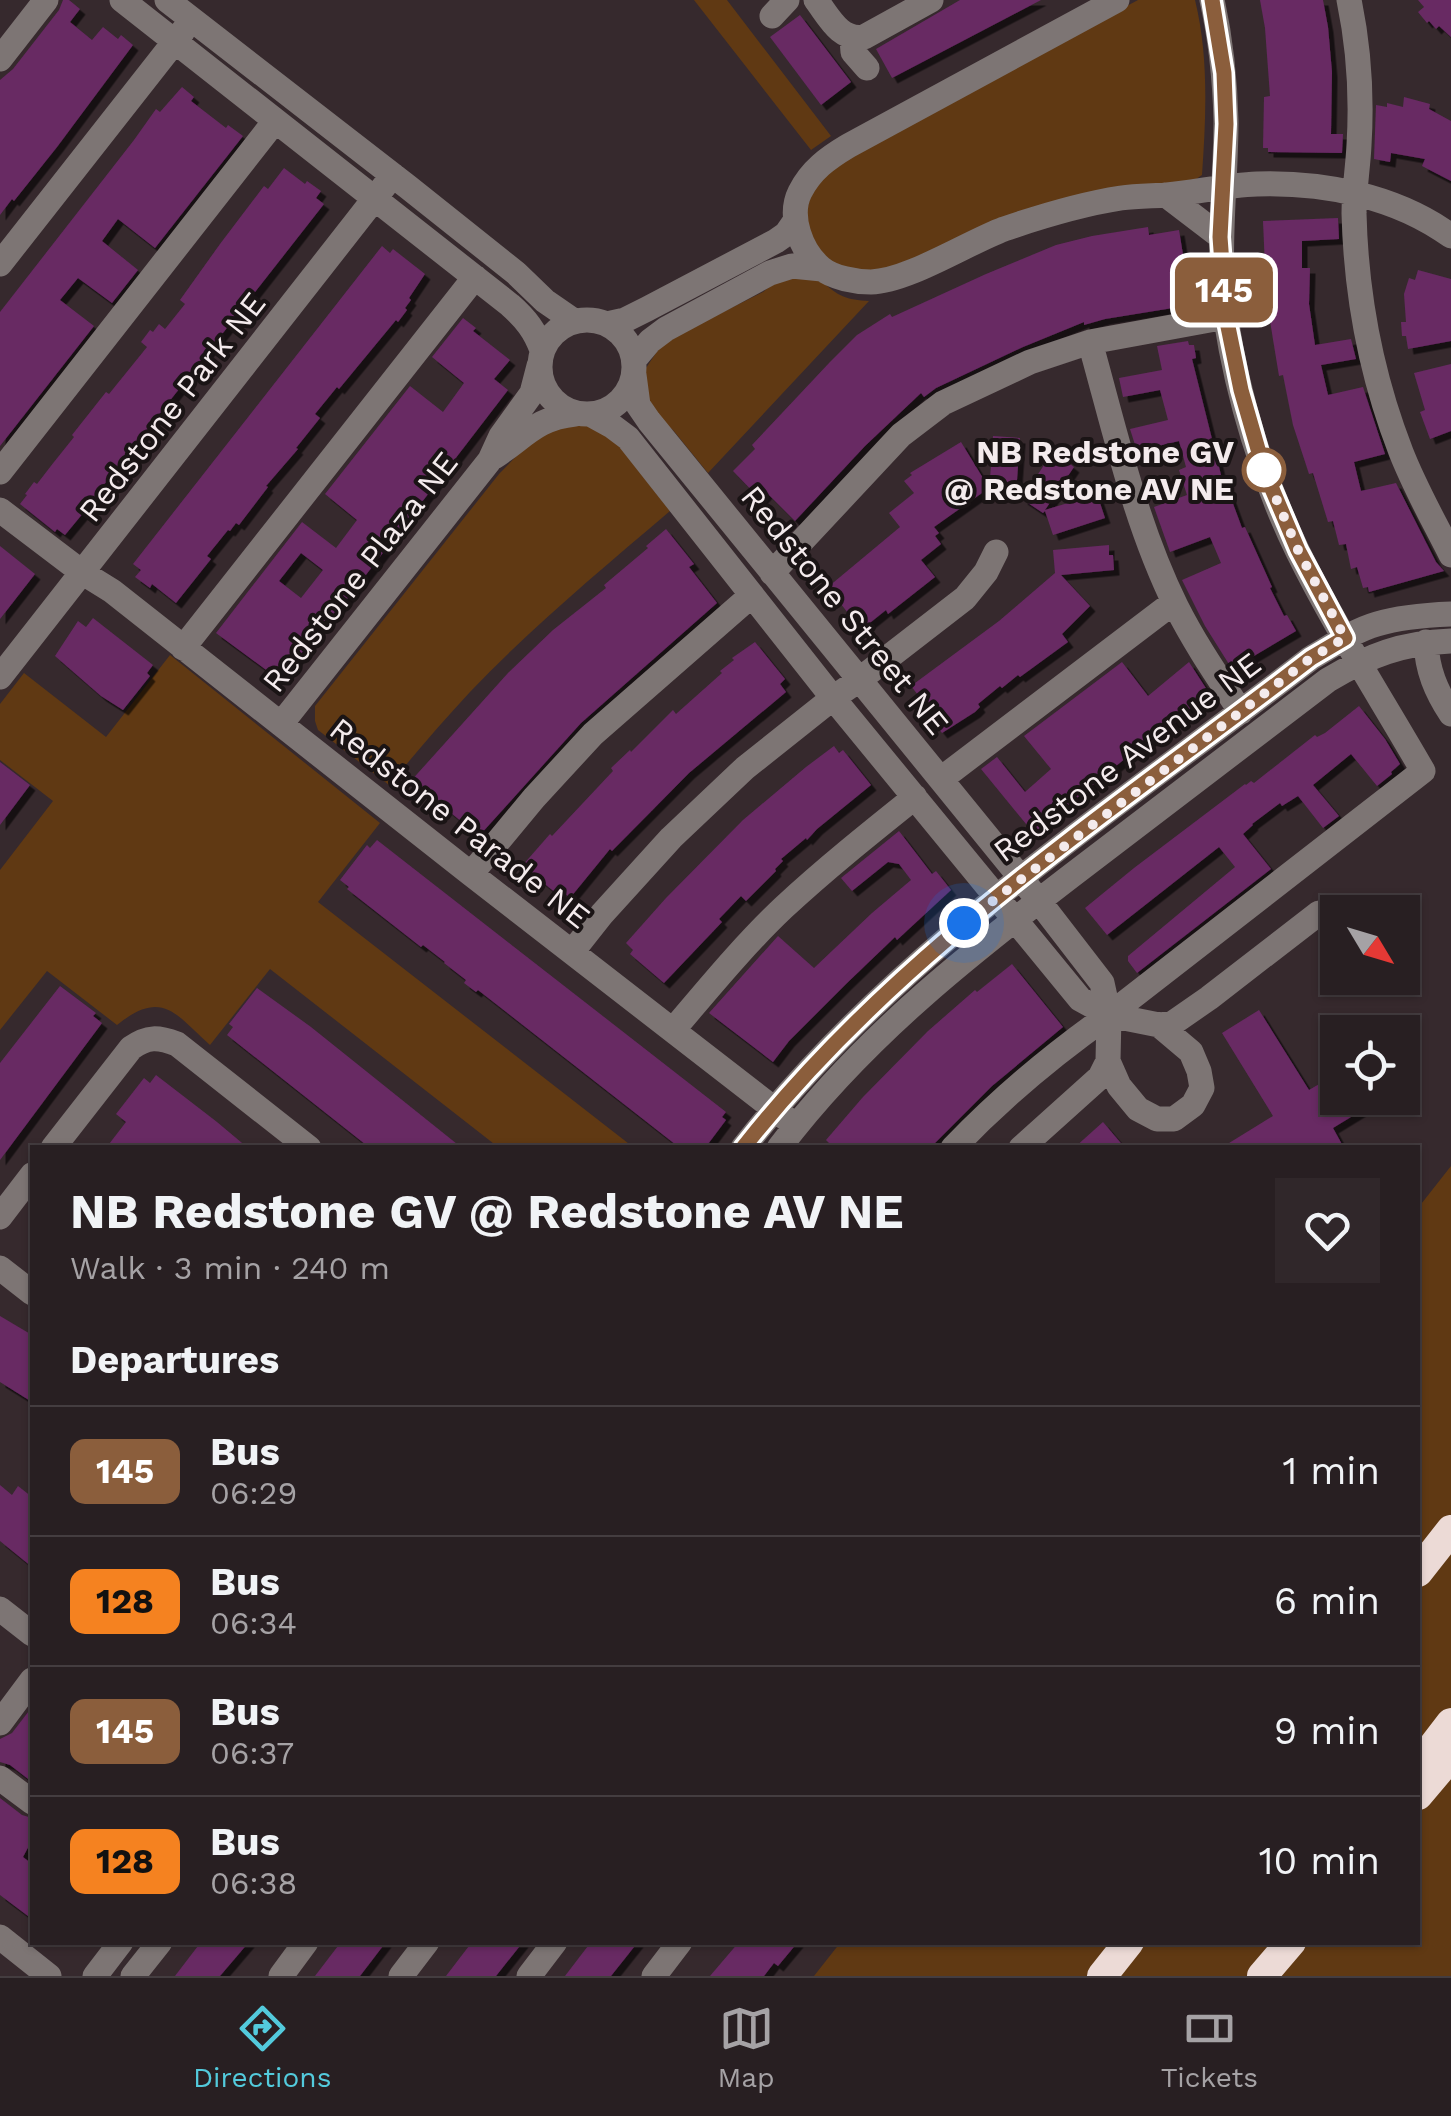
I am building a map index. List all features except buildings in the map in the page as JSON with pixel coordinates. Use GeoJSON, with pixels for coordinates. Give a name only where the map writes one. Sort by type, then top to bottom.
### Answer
{"type":"FeatureCollection","features":[{"type":"Feature","properties":{"kind":"highway"},"geometry":{"type":"LineString","coordinates":[[1420,1569],[1451,1530]]}},
{"type":"Feature","properties":{"kind":"highway"},"geometry":{"type":"LineString","coordinates":[[1420,1763],[1451,1723]]}},
{"type":"Feature","properties":{"kind":"highway"},"geometry":{"type":"LineString","coordinates":[[1420,1793],[1451,1756]]}},
{"type":"Feature","properties":{"kind":"highway"},"geometry":{"type":"LineString","coordinates":[[1102,1976],[1126,1945]]}},
{"type":"Feature","properties":{"kind":"highway"},"geometry":{"type":"LineString","coordinates":[[1253,1976],[1277,1945]]}},
{"type":"Feature","properties":{"kind":"highway"},"geometry":{"type":"LineString","coordinates":[[1262,1976],[1288,1945]]}},
{"type":"Feature","properties":{"kind":"street"},"geometry":{"type":"LineString","coordinates":[[0,59],[46,0]]}},
{"type":"Feature","properties":{"kind":"street"},"geometry":{"type":"LineString","coordinates":[[122,0],[525,318],[535,333],[541,382],[548,396],[560,408],[583,415],[606,411],[619,402],[629,390],[634,368],[650,342],[666,328],[770,273],[792,266],[868,282],[884,281],[999,231],[1075,207],[1254,184],[1301,184],[1355,193],[1394,205],[1451,236]]}},
{"type":"Feature","properties":{"kind":"street"},"geometry":{"type":"LineString","coordinates":[[168,0],[516,273],[545,302],[574,321]]}},
{"type":"Feature","properties":{"kind":"street"},"geometry":{"type":"LineString","coordinates":[[816,0],[842,34],[852,39],[864,37],[931,0]]}},
{"type":"Feature","properties":{"kind":"street"},"geometry":{"type":"LineString","coordinates":[[822,270],[808,252],[795,221],[801,190],[824,161],[1118,0]]}},
{"type":"Feature","properties":{"kind":"street"},"geometry":{"type":"LineString","coordinates":[[956,1145],[1055,1053],[1423,770],[1298,550],[1264,470],[1241,390],[1226,317],[1220,237],[1226,124],[1224,73],[1212,0]]}},
{"type":"Feature","properties":{"kind":"street"},"geometry":{"type":"LineString","coordinates":[[1350,0],[1359,60],[1361,106],[1355,193],[1365,335],[1401,452],[1451,555]]}},
{"type":"Feature","properties":{"kind":"street"},"geometry":{"type":"LineString","coordinates":[[0,264],[192,20]]}},
{"type":"Feature","properties":{"kind":"street"},"geometry":{"type":"LineString","coordinates":[[852,39],[853,52],[866,68]]}},
{"type":"Feature","properties":{"kind":"street"},"geometry":{"type":"LineString","coordinates":[[0,472],[275,121]]}},
{"type":"Feature","properties":{"kind":"street","name":"Redstone Park NE"},"geometry":{"type":"LineString","coordinates":[[0,677],[393,175]]}},
{"type":"Feature","properties":{"kind":"street"},"geometry":{"type":"LineString","coordinates":[[1166,195],[1220,237]]}},
{"type":"Feature","properties":{"kind":"street"},"geometry":{"type":"LineString","coordinates":[[607,324],[625,320],[776,242],[795,221]]}},
{"type":"Feature","properties":{"kind":"street"},"geometry":{"type":"LineString","coordinates":[[183,648],[474,277]]}},
{"type":"Feature","properties":{"kind":"street"},"geometry":{"type":"LineString","coordinates":[[772,573],[901,435],[943,404],[1030,362],[1090,342],[1226,317]]}},
{"type":"Feature","properties":{"kind":"street"},"geometry":{"type":"LineString","coordinates":[[540,358],[560,327],[590,320],[620,332],[629,345],[634,368]]}},
{"type":"Feature","properties":{"kind":"street"},"geometry":{"type":"LineString","coordinates":[[1090,342],[1135,506],[1174,602],[1194,641],[1241,712]]}},
{"type":"Feature","properties":{"kind":"street","name":"Redstone Plaza NE"},"geometry":{"type":"LineString","coordinates":[[280,724],[490,460],[501,436],[532,394],[540,358]]}},
{"type":"Feature","properties":{"kind":"street","name":"Redstone Street NE"},"geometry":{"type":"LineString","coordinates":[[634,368],[638,404],[649,421],[1021,878],[1102,983],[1108,1015]]}},
{"type":"Feature","properties":{"kind":"street","name":"Redstone Street NE"},"geometry":{"type":"LineString","coordinates":[[583,415],[612,426],[628,438],[1013,920],[1080,999],[1108,1015]]}},
{"type":"Feature","properties":{"kind":"street","name":"Redstone Plaza NE"},"geometry":{"type":"LineString","coordinates":[[490,460],[553,416],[583,415]]}},
{"type":"Feature","properties":{"kind":"street","name":"Redstone Parade NE"},"geometry":{"type":"LineString","coordinates":[[0,510],[112,591],[796,1126]]}},
{"type":"Feature","properties":{"kind":"street"},"geometry":{"type":"LineString","coordinates":[[572,952],[671,838],[746,768],[965,598],[996,552]]}},
{"type":"Feature","properties":{"kind":"street"},"geometry":{"type":"LineString","coordinates":[[471,874],[594,734],[752,595]]}},
{"type":"Feature","properties":{"kind":"street"},"geometry":{"type":"LineString","coordinates":[[941,779],[1174,602]]}},
{"type":"Feature","properties":{"kind":"street","name":"Redstone Avenue NE"},"geometry":{"type":"LineString","coordinates":[[745,1145],[826,1050],[900,978],[995,898],[1311,658],[1377,624],[1451,614]]}},
{"type":"Feature","properties":{"kind":"street"},"geometry":{"type":"LineString","coordinates":[[1439,642],[1429,670],[1451,714]]}},
{"type":"Feature","properties":{"kind":"street","name":"Redstone Avenue NE"},"geometry":{"type":"LineString","coordinates":[[781,1145],[850,1065],[922,995],[1013,920],[1328,680],[1392,648],[1439,642]]}},
{"type":"Feature","properties":{"kind":"street"},"geometry":{"type":"LineString","coordinates":[[673,1030],[782,909],[915,797]]}},
{"type":"Feature","properties":{"kind":"street"},"geometry":{"type":"LineString","coordinates":[[1108,1015],[1159,1024],[1174,1022],[1319,913]]}},
{"type":"Feature","properties":{"kind":"street"},"geometry":{"type":"LineString","coordinates":[[1067,1109],[1123,1104],[1156,1120],[1174,1118],[1193,1105],[1202,1088],[1192,1052],[1195,1026],[1209,998]]}},
{"type":"Feature","properties":{"kind":"street"},"geometry":{"type":"LineString","coordinates":[[1108,1015],[1108,1061],[1119,1086],[1138,1109]]}},
{"type":"Feature","properties":{"kind":"street"},"geometry":{"type":"LineString","coordinates":[[1159,1024],[1192,1052]]}},
{"type":"Feature","properties":{"kind":"street"},"geometry":{"type":"LineString","coordinates":[[65,1144],[131,1048],[143,1040],[159,1037],[177,1044],[306,1145]]}},
{"type":"Feature","properties":{"kind":"street"},"geometry":{"type":"LineString","coordinates":[[1024,1145],[1100,1077],[1108,1061]]}},
{"type":"Feature","properties":{"kind":"street"},"geometry":{"type":"LineString","coordinates":[[0,1216],[30,1177]]}},
{"type":"Feature","properties":{"kind":"street"},"geometry":{"type":"LineString","coordinates":[[0,1268],[30,1290]]}},
{"type":"Feature","properties":{"kind":"street"},"geometry":{"type":"LineString","coordinates":[[0,1609],[30,1632]]}},
{"type":"Feature","properties":{"kind":"street"},"geometry":{"type":"LineString","coordinates":[[0,1723],[30,1683]]}},
{"type":"Feature","properties":{"kind":"street"},"geometry":{"type":"LineString","coordinates":[[0,1778],[30,1800]]}},
{"type":"Feature","properties":{"kind":"street"},"geometry":{"type":"LineString","coordinates":[[0,1938],[50,1976]]}},
{"type":"Feature","properties":{"kind":"street"},"geometry":{"type":"LineString","coordinates":[[95,1976],[119,1945]]}},
{"type":"Feature","properties":{"kind":"street"},"geometry":{"type":"LineString","coordinates":[[134,1976],[158,1945]]}},
{"type":"Feature","properties":{"kind":"street"},"geometry":{"type":"LineString","coordinates":[[281,1976],[304,1945]]}},
{"type":"Feature","properties":{"kind":"street"},"geometry":{"type":"LineString","coordinates":[[401,1976],[425,1945]]}},
{"type":"Feature","properties":{"kind":"street"},"geometry":{"type":"LineString","coordinates":[[528,1976],[553,1945]]}},
{"type":"Feature","properties":{"kind":"street"},"geometry":{"type":"LineString","coordinates":[[654,1976],[678,1945]]}},
{"type":"Feature","properties":{"kind":"shaded area"},"geometry":{"type":"Polygon","coordinates":[[[694,0],[727,0],[831,136],[811,150],[694,0]]]}},
{"type":"Feature","properties":{"kind":"shaded area"},"geometry":{"type":"Polygon","coordinates":[[[1138,0],[1195,0],[1204,65],[1202,175],[1189,184],[886,274],[835,267],[813,244],[806,215],[811,192],[835,163],[1138,0]]]}},
{"type":"Feature","properties":{"kind":"shaded area"},"geometry":{"type":"Polygon","coordinates":[[[809,275],[843,296],[869,301],[708,473],[673,430],[649,411],[643,379],[646,368],[660,347],[687,330],[774,283],[809,275]]]}},
{"type":"Feature","properties":{"kind":"shaded area"},"geometry":{"type":"Polygon","coordinates":[[[570,422],[587,425],[613,438],[670,511],[494,668],[389,785],[318,730],[315,706],[499,474],[534,438],[570,422]]]}},
{"type":"Feature","properties":{"kind":"shaded area"},"geometry":{"type":"Polygon","coordinates":[[[170,655],[380,823],[318,902],[630,1145],[495,1145],[270,969],[210,1045],[178,1016],[158,1007],[146,1008],[117,1025],[47,971],[0,1030],[0,870],[53,801],[0,760],[0,704],[24,673],[106,737],[170,655]]]}},
{"type":"Feature","properties":{"kind":"shaded area"},"geometry":{"type":"Polygon","coordinates":[[[1451,1166],[1451,1976],[814,1976],[838,1945],[1420,1945],[1420,1205],[1451,1166]]]}},
{"type":"Feature","properties":{"kind":"bus line","name":"145"},"geometry":{"type":"LineString","coordinates":[[745,1145],[826,1050],[964,923],[1311,658],[1345,638],[1298,550],[1264,470],[1241,390],[1226,317],[1220,237],[1226,124],[1224,73],[1212,0]]}},
{"type":"Feature","properties":{"kind":"place","name":"NB Redstone GV @ Redstone AV NE"},"geometry":{"type":"Point","coordinates":[1264,470]}},
{"type":"Feature","properties":{"kind":"route"},"geometry":{"type":"LineString","coordinates":[[964,923],[1311,658],[1345,638],[1298,550],[1264,470]]}}]}
